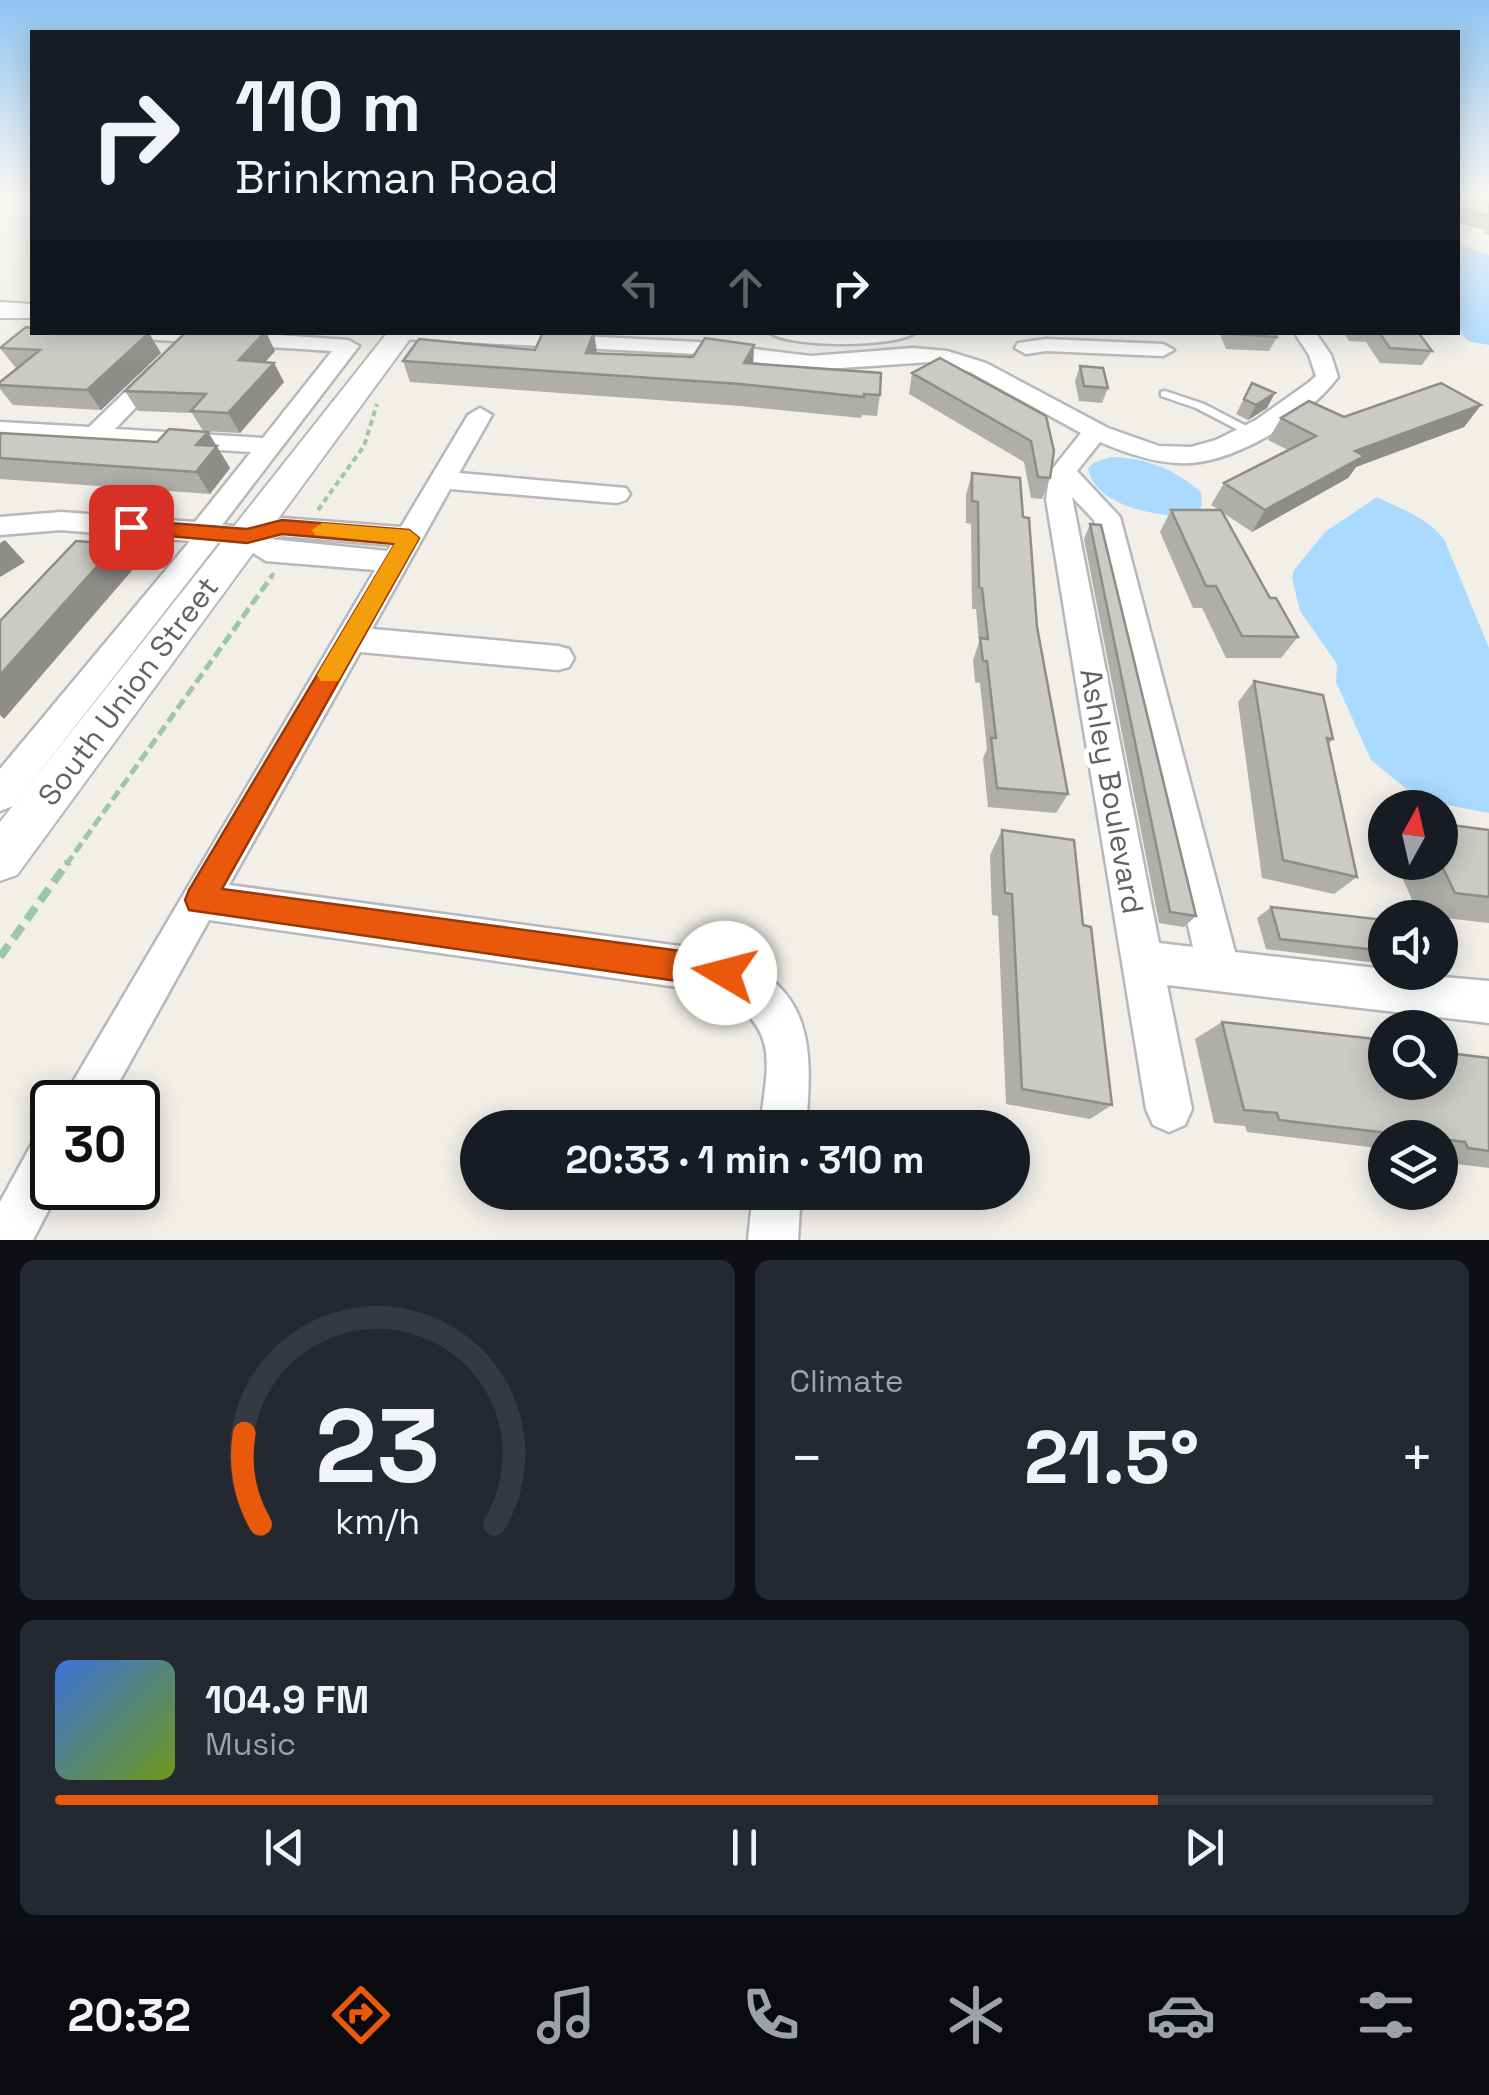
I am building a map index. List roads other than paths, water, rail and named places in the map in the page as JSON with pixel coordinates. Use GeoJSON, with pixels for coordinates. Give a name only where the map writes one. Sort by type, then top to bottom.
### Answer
{"type":"FeatureCollection","features":[{"type":"Feature","properties":{"kind":"street"},"geometry":{"type":"LineString","coordinates":[[0,310],[30,311]]}},
{"type":"Feature","properties":{"kind":"street"},"geometry":{"type":"LineString","coordinates":[[95,435],[196,335]]}},
{"type":"Feature","properties":{"kind":"street","name":"South Union Street"},"geometry":{"type":"LineString","coordinates":[[0,859],[220,534],[271,446],[348,349],[346,344],[212,335]]}},
{"type":"Feature","properties":{"kind":"street","name":"South Union Street"},"geometry":{"type":"LineString","coordinates":[[0,795],[220,534],[400,335]]}},
{"type":"Feature","properties":{"kind":"street"},"geometry":{"type":"LineString","coordinates":[[442,335],[702,348],[814,363],[895,356],[946,358],[1019,386],[1124,444],[1160,453],[1192,454],[1225,446],[1315,392],[1327,377],[1320,355],[1306,335]]}},
{"type":"Feature","properties":{"kind":"street"},"geometry":{"type":"LineString","coordinates":[[743,355],[750,342],[770,335]]}},
{"type":"Feature","properties":{"kind":"street"},"geometry":{"type":"LineString","coordinates":[[810,335],[880,335]]}},
{"type":"Feature","properties":{"kind":"street"},"geometry":{"type":"LineString","coordinates":[[1017,341],[1033,357],[1032,366],[1019,386]]}},
{"type":"Feature","properties":{"kind":"street"},"geometry":{"type":"LineString","coordinates":[[1017,341],[1163,350]]}},
{"type":"Feature","properties":{"kind":"street"},"geometry":{"type":"LineString","coordinates":[[96,1080],[480,415]]}},
{"type":"Feature","properties":{"kind":"street"},"geometry":{"type":"LineString","coordinates":[[0,429],[271,446]]}},
{"type":"Feature","properties":{"kind":"street"},"geometry":{"type":"LineString","coordinates":[[1063,472],[1097,430]]}},
{"type":"Feature","properties":{"kind":"street","name":"Ashley Boulevard"},"geometry":{"type":"LineString","coordinates":[[1063,472],[1060,499],[1169,1109]]}},
{"type":"Feature","properties":{"kind":"street","name":"Ashley Boulevard"},"geometry":{"type":"LineString","coordinates":[[1063,472],[1108,516],[1219,972]]}},
{"type":"Feature","properties":{"kind":"street"},"geometry":{"type":"LineString","coordinates":[[442,480],[617,494]]}},
{"type":"Feature","properties":{"kind":"street"},"geometry":{"type":"LineString","coordinates":[[0,526],[61,521],[220,534],[282,527],[402,550]]}},
{"type":"Feature","properties":{"kind":"street"},"geometry":{"type":"LineString","coordinates":[[220,534],[266,551],[288,553],[402,550]]}},
{"type":"Feature","properties":{"kind":"street"},"geometry":{"type":"LineString","coordinates":[[350,639],[558,658]]}},
{"type":"Feature","properties":{"kind":"street"},"geometry":{"type":"LineString","coordinates":[[200,900],[725,973],[751,986],[773,1004],[786,1031],[789,1061],[785,1110]]}},
{"type":"Feature","properties":{"kind":"street"},"geometry":{"type":"LineString","coordinates":[[1143,962],[1489,1002]]}},
{"type":"Feature","properties":{"kind":"street"},"geometry":{"type":"LineString","coordinates":[[6,1240],[30,1196]]}},
{"type":"Feature","properties":{"kind":"lane"},"geometry":{"type":"LineString","coordinates":[[880,335],[895,356]]}},
{"type":"Feature","properties":{"kind":"lane"},"geometry":{"type":"LineString","coordinates":[[1164,394],[1200,406],[1248,430]]}},
{"type":"Feature","properties":{"kind":"water"},"geometry":{"type":"Polygon","coordinates":[[[1460,253],[1483,253],[1489,255],[1489,345],[1468,341],[1460,331],[1460,253]]]}},
{"type":"Feature","properties":{"kind":"water"},"geometry":{"type":"Polygon","coordinates":[[[1111,457],[1148,462],[1191,484],[1201,492],[1202,505],[1196,515],[1156,513],[1113,500],[1093,482],[1088,469],[1093,463],[1111,457]]]}},
{"type":"Feature","properties":{"kind":"water"},"geometry":{"type":"Polygon","coordinates":[[[1377,497],[1421,519],[1444,539],[1489,648],[1489,813],[1458,807],[1458,790],[1408,790],[1371,760],[1336,682],[1337,664],[1300,611],[1292,578],[1294,570],[1325,532],[1377,497]]]}}]}
